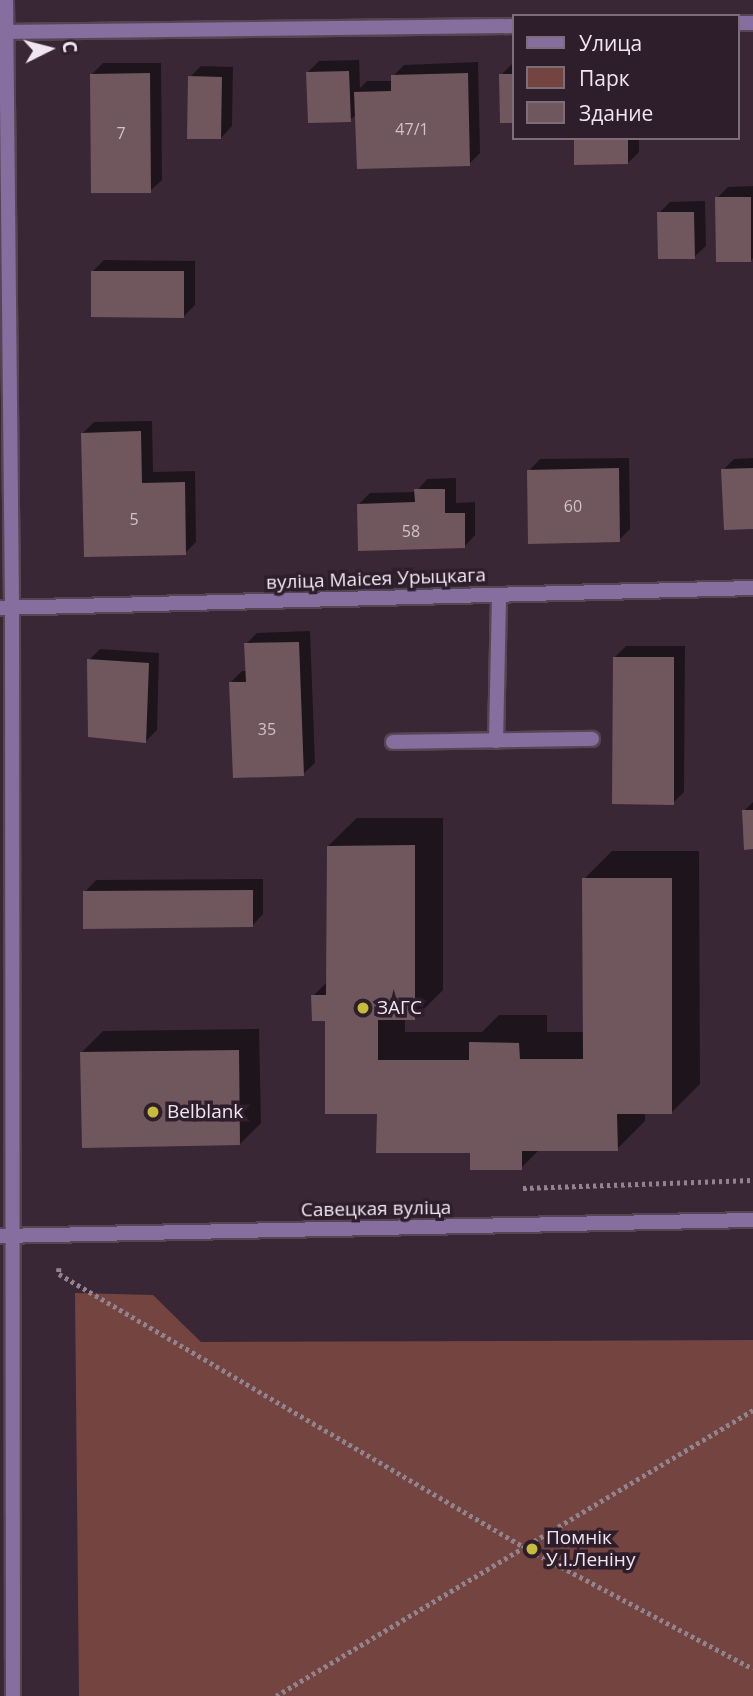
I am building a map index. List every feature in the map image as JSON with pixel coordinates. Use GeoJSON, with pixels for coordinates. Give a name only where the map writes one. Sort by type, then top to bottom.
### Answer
{"type":"FeatureCollection","features":[{"type":"Feature","properties":{"kind":"street"},"geometry":{"type":"LineString","coordinates":[[6,0],[7,1236],[13,1696]]}},
{"type":"Feature","properties":{"kind":"street"},"geometry":{"type":"LineString","coordinates":[[4,32],[512,26]]}},
{"type":"Feature","properties":{"kind":"street","name":"вуліца Маісея Урыцкага"},"geometry":{"type":"LineString","coordinates":[[6,608],[753,588]]}},
{"type":"Feature","properties":{"kind":"street"},"geometry":{"type":"LineString","coordinates":[[496,741],[499,595]]}},
{"type":"Feature","properties":{"kind":"street"},"geometry":{"type":"LineString","coordinates":[[393,742],[592,739]]}},
{"type":"Feature","properties":{"kind":"street","name":"Савецкая вуліца"},"geometry":{"type":"LineString","coordinates":[[7,1236],[753,1220]]}},
{"type":"Feature","properties":{"kind":"path"},"geometry":{"type":"LineString","coordinates":[[59,1274],[524,1547],[753,1669]]}},
{"type":"Feature","properties":{"kind":"path"},"geometry":{"type":"LineString","coordinates":[[276,1696],[753,1410]]}},
{"type":"Feature","properties":{"kind":"green space"},"geometry":{"type":"Polygon","coordinates":[[[75,1293],[153,1295],[201,1342],[753,1340],[753,1696],[79,1696],[75,1293]]]}},
{"type":"Feature","properties":{"kind":"building"},"geometry":{"type":"Polygon","coordinates":[[[349,71],[351,122],[308,123],[306,72],[349,71]]]}},
{"type":"Feature","properties":{"kind":"building"},"geometry":{"type":"Polygon","coordinates":[[[150,73],[151,193],[91,193],[90,74],[150,73]]]}},
{"type":"Feature","properties":{"kind":"building"},"geometry":{"type":"Polygon","coordinates":[[[468,73],[470,166],[357,169],[354,92],[391,91],[391,75],[468,73]]]}},
{"type":"Feature","properties":{"kind":"building"},"geometry":{"type":"Polygon","coordinates":[[[499,74],[512,74],[512,123],[500,123],[499,74]]]}},
{"type":"Feature","properties":{"kind":"building"},"geometry":{"type":"Polygon","coordinates":[[[188,76],[222,77],[221,139],[187,139],[188,76]]]}},
{"type":"Feature","properties":{"kind":"building"},"geometry":{"type":"Polygon","coordinates":[[[574,140],[628,140],[628,164],[574,165],[574,140]]]}},
{"type":"Feature","properties":{"kind":"building"},"geometry":{"type":"Polygon","coordinates":[[[715,197],[751,197],[751,262],[716,262],[715,197]]]}},
{"type":"Feature","properties":{"kind":"building"},"geometry":{"type":"Polygon","coordinates":[[[657,212],[694,212],[695,259],[658,259],[657,212]]]}},
{"type":"Feature","properties":{"kind":"building"},"geometry":{"type":"Polygon","coordinates":[[[91,271],[184,271],[184,318],[91,317],[91,271]]]}},
{"type":"Feature","properties":{"kind":"building"},"geometry":{"type":"Polygon","coordinates":[[[141,431],[142,483],[185,482],[186,555],[84,557],[81,433],[141,431]]]}},
{"type":"Feature","properties":{"kind":"building"},"geometry":{"type":"Polygon","coordinates":[[[619,468],[620,542],[528,544],[527,470],[619,468]]]}},
{"type":"Feature","properties":{"kind":"building"},"geometry":{"type":"Polygon","coordinates":[[[753,468],[753,529],[724,530],[721,469],[753,468]]]}},
{"type":"Feature","properties":{"kind":"building"},"geometry":{"type":"Polygon","coordinates":[[[414,489],[445,489],[445,513],[465,513],[465,548],[358,551],[357,504],[415,502],[414,489]]]}},
{"type":"Feature","properties":{"kind":"building"},"geometry":{"type":"Polygon","coordinates":[[[299,642],[304,776],[233,778],[229,682],[246,682],[244,643],[299,642]]]}},
{"type":"Feature","properties":{"kind":"building"},"geometry":{"type":"Polygon","coordinates":[[[613,657],[674,657],[674,805],[612,804],[613,657]]]}},
{"type":"Feature","properties":{"kind":"building"},"geometry":{"type":"Polygon","coordinates":[[[87,659],[149,663],[146,743],[88,737],[87,659]]]}},
{"type":"Feature","properties":{"kind":"building"},"geometry":{"type":"Polygon","coordinates":[[[742,810],[753,810],[753,849],[744,850],[742,810]]]}},
{"type":"Feature","properties":{"kind":"building","name":"ЗАГС"},"geometry":{"type":"Polygon","coordinates":[[[415,845],[415,1020],[378,1020],[378,1060],[469,1060],[469,1042],[519,1043],[520,1059],[583,1059],[582,878],[672,878],[672,1114],[617,1114],[618,1151],[522,1151],[522,1170],[470,1170],[470,1153],[376,1153],[377,1114],[325,1114],[325,1021],[312,1021],[311,995],[326,995],[327,846],[415,845]]]}},
{"type":"Feature","properties":{"kind":"building"},"geometry":{"type":"Polygon","coordinates":[[[253,890],[253,927],[83,929],[83,891],[253,890]]]}},
{"type":"Feature","properties":{"kind":"building"},"geometry":{"type":"Polygon","coordinates":[[[239,1050],[240,1145],[82,1148],[80,1052],[239,1050]]]}},
{"type":"Feature","properties":{"kind":"place","name":"ЗАГС"},"geometry":{"type":"Point","coordinates":[363,1008]}},
{"type":"Feature","properties":{"kind":"place","name":"Belblank"},"geometry":{"type":"Point","coordinates":[153,1112]}},
{"type":"Feature","properties":{"kind":"place","name":"Помнік У.І.Леніну"},"geometry":{"type":"Point","coordinates":[532,1549]}}]}
